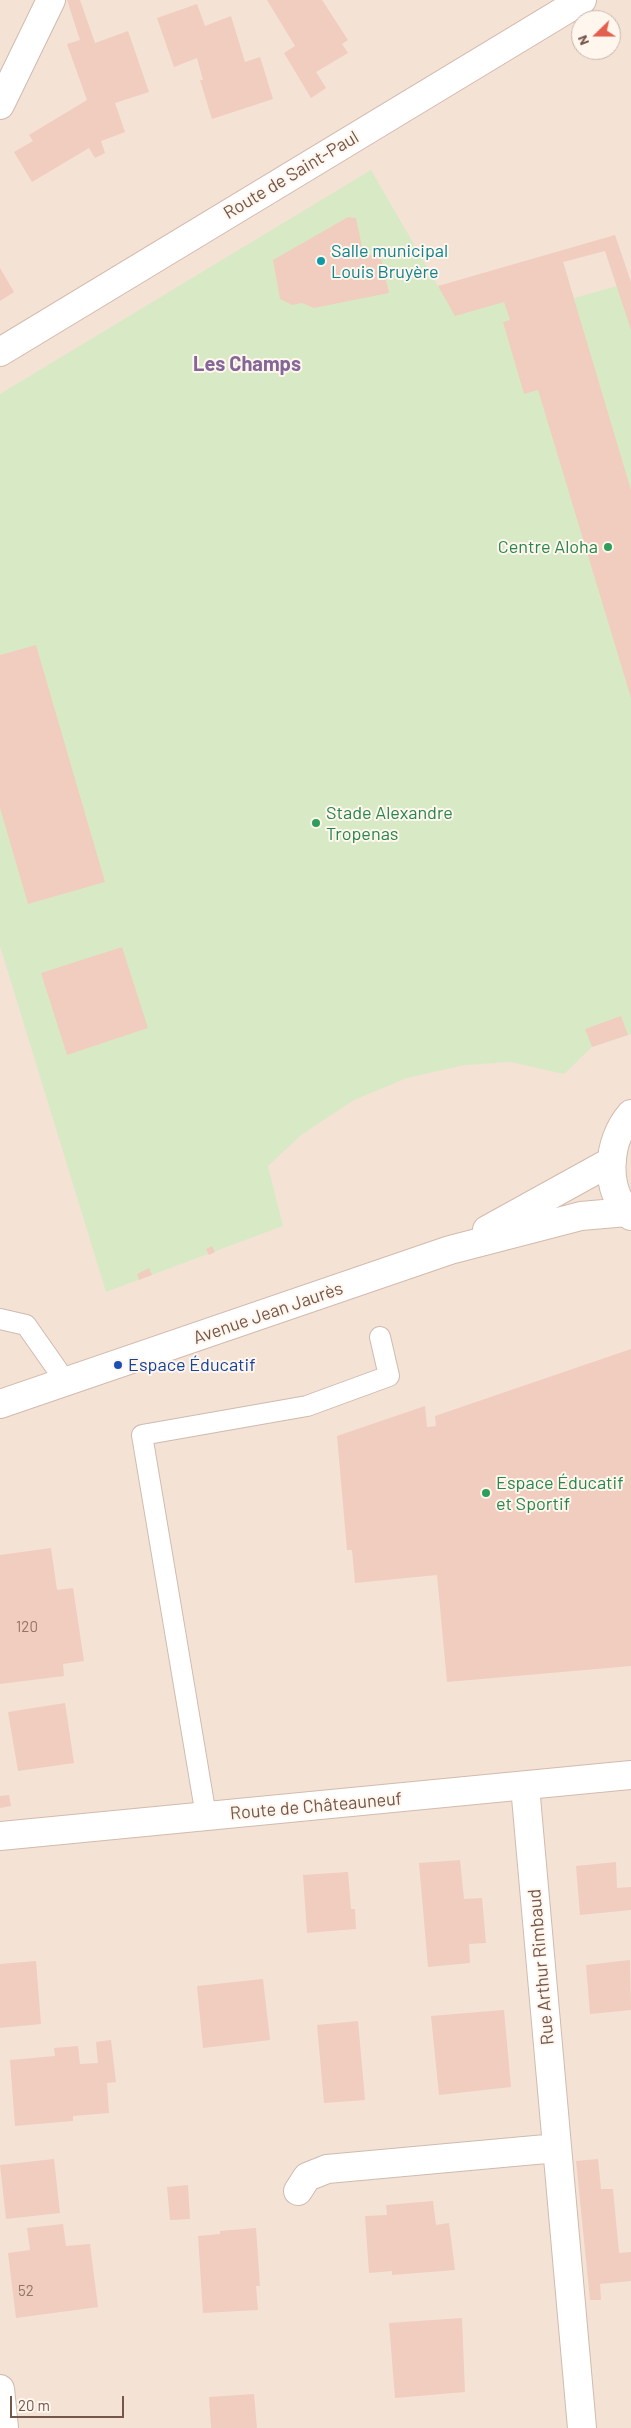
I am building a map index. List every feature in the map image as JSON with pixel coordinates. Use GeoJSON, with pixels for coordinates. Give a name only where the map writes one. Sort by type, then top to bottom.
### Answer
{"type":"FeatureCollection","features":[{"type":"Feature","properties":{"kind":"street"},"geometry":{"type":"LineString","coordinates":[[0,105],[50,0]]}},
{"type":"Feature","properties":{"kind":"street","name":"Route de Saint-Paul"},"geometry":{"type":"LineString","coordinates":[[0,352],[582,0]]}},
{"type":"Feature","properties":{"kind":"street"},"geometry":{"type":"LineString","coordinates":[[629,1214],[616,1192],[612,1161],[614,1144],[623,1123],[631,1114]]}},
{"type":"Feature","properties":{"kind":"street","name":"Avenue Jean Jaurès"},"geometry":{"type":"LineString","coordinates":[[450,1250],[612,1161]]}},
{"type":"Feature","properties":{"kind":"street","name":"Avenue Jean Jaurès"},"geometry":{"type":"LineString","coordinates":[[0,1404],[450,1250],[581,1216],[629,1214]]}},
{"type":"Feature","properties":{"kind":"street","name":"Route de Châteauneuf"},"geometry":{"type":"LineString","coordinates":[[0,1836],[631,1775]]}},
{"type":"Feature","properties":{"kind":"street","name":"Rue Arthur Rimbaud"},"geometry":{"type":"LineString","coordinates":[[525,1786],[582,2428]]}},
{"type":"Feature","properties":{"kind":"street"},"geometry":{"type":"LineString","coordinates":[[298,2191],[307,2177],[327,2169],[557,2148]]}},
{"type":"Feature","properties":{"kind":"street"},"geometry":{"type":"LineString","coordinates":[[0,2389],[4,2428]]}},
{"type":"Feature","properties":{"kind":"lane"},"geometry":{"type":"LineString","coordinates":[[0,1319],[26,1324],[66,1382]]}},
{"type":"Feature","properties":{"kind":"lane"},"geometry":{"type":"LineString","coordinates":[[206,1816],[142,1435],[307,1406],[389,1376],[380,1338]]}},
{"type":"Feature","properties":{"kind":"shaded area"},"geometry":{"type":"Polygon","coordinates":[[[0,0],[631,0],[631,2428],[0,2428],[0,0]]]}},
{"type":"Feature","properties":{"kind":"green space","name":"Stade Alexandre Tropenas"},"geometry":{"type":"Polygon","coordinates":[[[371,170],[438,286],[563,262],[574,298],[631,282],[631,1034],[592,1047],[564,1074],[510,1062],[465,1065],[407,1078],[354,1100],[301,1135],[268,1166],[283,1226],[106,1292],[0,946],[0,394],[371,170]]]}},
{"type":"Feature","properties":{"kind":"building"},"geometry":{"type":"Polygon","coordinates":[[[67,0],[80,0],[95,43],[128,31],[149,92],[115,103],[125,132],[101,141],[105,153],[95,158],[89,148],[32,182],[14,152],[33,141],[29,135],[87,100],[67,44],[80,40],[67,0]]]}},
{"type":"Feature","properties":{"kind":"building"},"geometry":{"type":"Polygon","coordinates":[[[267,0],[322,0],[348,40],[342,44],[348,53],[316,72],[326,88],[311,98],[284,53],[295,46],[267,0]]]}},
{"type":"Feature","properties":{"kind":"building"},"geometry":{"type":"Polygon","coordinates":[[[197,4],[205,26],[231,16],[245,62],[260,57],[273,99],[212,119],[200,80],[203,80],[197,58],[174,67],[157,18],[197,4]]]}},
{"type":"Feature","properties":{"kind":"building","name":"Salle municipal Louis Bruyère"},"geometry":{"type":"Polygon","coordinates":[[[348,217],[356,218],[364,256],[380,253],[389,293],[314,308],[302,303],[292,305],[280,299],[273,260],[348,217]]]}},
{"type":"Feature","properties":{"kind":"building","name":"Centre Aloha"},"geometry":{"type":"Polygon","coordinates":[[[615,235],[631,282],[631,330],[605,251],[563,262],[631,490],[631,698],[538,390],[524,394],[503,322],[510,320],[504,302],[455,316],[438,286],[615,235]]]}},
{"type":"Feature","properties":{"kind":"building"},"geometry":{"type":"Polygon","coordinates":[[[0,268],[14,292],[0,301],[0,268]]]}},
{"type":"Feature","properties":{"kind":"building"},"geometry":{"type":"Polygon","coordinates":[[[36,645],[105,882],[28,904],[0,808],[0,655],[36,645]]]}},
{"type":"Feature","properties":{"kind":"building"},"geometry":{"type":"Polygon","coordinates":[[[122,947],[148,1028],[67,1055],[41,973],[122,947]]]}},
{"type":"Feature","properties":{"kind":"building"},"geometry":{"type":"Polygon","coordinates":[[[621,1016],[628,1035],[592,1047],[585,1029],[621,1016]]]}},
{"type":"Feature","properties":{"kind":"building"},"geometry":{"type":"Polygon","coordinates":[[[212,1246],[215,1252],[209,1255],[206,1249],[212,1246]]]}},
{"type":"Feature","properties":{"kind":"building"},"geometry":{"type":"Polygon","coordinates":[[[149,1268],[152,1275],[139,1280],[137,1274],[149,1268]]]}},
{"type":"Feature","properties":{"kind":"building","name":"Espace Éducatif et Sportif"},"geometry":{"type":"Polygon","coordinates":[[[631,1349],[631,1666],[447,1682],[437,1575],[355,1583],[352,1550],[347,1550],[337,1436],[425,1406],[427,1427],[436,1426],[435,1416],[631,1349]]]}},
{"type":"Feature","properties":{"kind":"building"},"geometry":{"type":"Polygon","coordinates":[[[51,1548],[57,1590],[73,1588],[84,1661],[63,1664],[64,1676],[0,1684],[0,1555],[51,1548]]]}},
{"type":"Feature","properties":{"kind":"building"},"geometry":{"type":"Polygon","coordinates":[[[65,1703],[74,1763],[18,1771],[8,1712],[65,1703]]]}},
{"type":"Feature","properties":{"kind":"building"},"geometry":{"type":"Polygon","coordinates":[[[9,1795],[11,1806],[0,1808],[0,1796],[9,1795]]]}},
{"type":"Feature","properties":{"kind":"building"},"geometry":{"type":"Polygon","coordinates":[[[460,1860],[464,1899],[482,1898],[486,1943],[469,1944],[470,1963],[428,1967],[419,1863],[460,1860]]]}},
{"type":"Feature","properties":{"kind":"building"},"geometry":{"type":"Polygon","coordinates":[[[616,1862],[617,1888],[631,1887],[631,1910],[580,1915],[576,1866],[616,1862]]]}},
{"type":"Feature","properties":{"kind":"building"},"geometry":{"type":"Polygon","coordinates":[[[348,1872],[351,1909],[355,1909],[356,1929],[307,1933],[303,1875],[348,1872]]]}},
{"type":"Feature","properties":{"kind":"building"},"geometry":{"type":"Polygon","coordinates":[[[630,1960],[631,2010],[590,2014],[586,1965],[630,1960]]]}},
{"type":"Feature","properties":{"kind":"building"},"geometry":{"type":"Polygon","coordinates":[[[36,1961],[41,2024],[0,2028],[0,1964],[36,1961]]]}},
{"type":"Feature","properties":{"kind":"building"},"geometry":{"type":"Polygon","coordinates":[[[263,1979],[270,2040],[203,2048],[197,1986],[263,1979]]]}},
{"type":"Feature","properties":{"kind":"building"},"geometry":{"type":"Polygon","coordinates":[[[504,2010],[511,2087],[439,2095],[431,2016],[504,2010]]]}},
{"type":"Feature","properties":{"kind":"building"},"geometry":{"type":"Polygon","coordinates":[[[358,2021],[365,2100],[324,2103],[317,2025],[358,2021]]]}},
{"type":"Feature","properties":{"kind":"building"},"geometry":{"type":"Polygon","coordinates":[[[111,2040],[116,2082],[107,2083],[109,2113],[73,2116],[73,2121],[15,2126],[10,2060],[55,2056],[54,2048],[78,2046],[80,2064],[98,2063],[96,2042],[111,2040]]]}},
{"type":"Feature","properties":{"kind":"building"},"geometry":{"type":"Polygon","coordinates":[[[54,2159],[60,2213],[6,2219],[0,2165],[54,2159]]]}},
{"type":"Feature","properties":{"kind":"building"},"geometry":{"type":"Polygon","coordinates":[[[598,2159],[601,2189],[613,2189],[619,2253],[631,2252],[631,2281],[600,2284],[601,2300],[590,2300],[576,2161],[598,2159]]]}},
{"type":"Feature","properties":{"kind":"building"},"geometry":{"type":"Polygon","coordinates":[[[188,2185],[190,2219],[170,2220],[167,2187],[188,2185]]]}},
{"type":"Feature","properties":{"kind":"building"},"geometry":{"type":"Polygon","coordinates":[[[433,2201],[436,2225],[449,2223],[455,2270],[392,2275],[392,2271],[369,2273],[365,2216],[387,2215],[386,2205],[433,2201]]]}},
{"type":"Feature","properties":{"kind":"building"},"geometry":{"type":"Polygon","coordinates":[[[63,2224],[66,2246],[90,2244],[98,2307],[16,2318],[8,2253],[30,2250],[27,2228],[63,2224]]]}},
{"type":"Feature","properties":{"kind":"building"},"geometry":{"type":"Polygon","coordinates":[[[256,2228],[260,2286],[256,2286],[258,2310],[203,2313],[198,2236],[220,2234],[220,2231],[256,2228]]]}},
{"type":"Feature","properties":{"kind":"building"},"geometry":{"type":"Polygon","coordinates":[[[462,2318],[465,2392],[395,2398],[389,2323],[462,2318]]]}},
{"type":"Feature","properties":{"kind":"building"},"geometry":{"type":"Polygon","coordinates":[[[254,2394],[257,2428],[211,2428],[209,2397],[254,2394]]]}},
{"type":"Feature","properties":{"kind":"place","name":"Salle municipal Louis Bruyère"},"geometry":{"type":"Point","coordinates":[321,261]}},
{"type":"Feature","properties":{"kind":"place","name":"Centre Aloha"},"geometry":{"type":"Point","coordinates":[608,547]}},
{"type":"Feature","properties":{"kind":"place","name":"Stade Alexandre Tropenas"},"geometry":{"type":"Point","coordinates":[316,823]}},
{"type":"Feature","properties":{"kind":"place","name":"Espace Éducatif"},"geometry":{"type":"Point","coordinates":[118,1365]}},
{"type":"Feature","properties":{"kind":"place","name":"Espace Éducatif et Sportif"},"geometry":{"type":"Point","coordinates":[486,1493]}},
{"type":"Feature","properties":{"kind":"district","name":"Les Champs"},"geometry":{"type":"Point","coordinates":[247,364]}}]}
